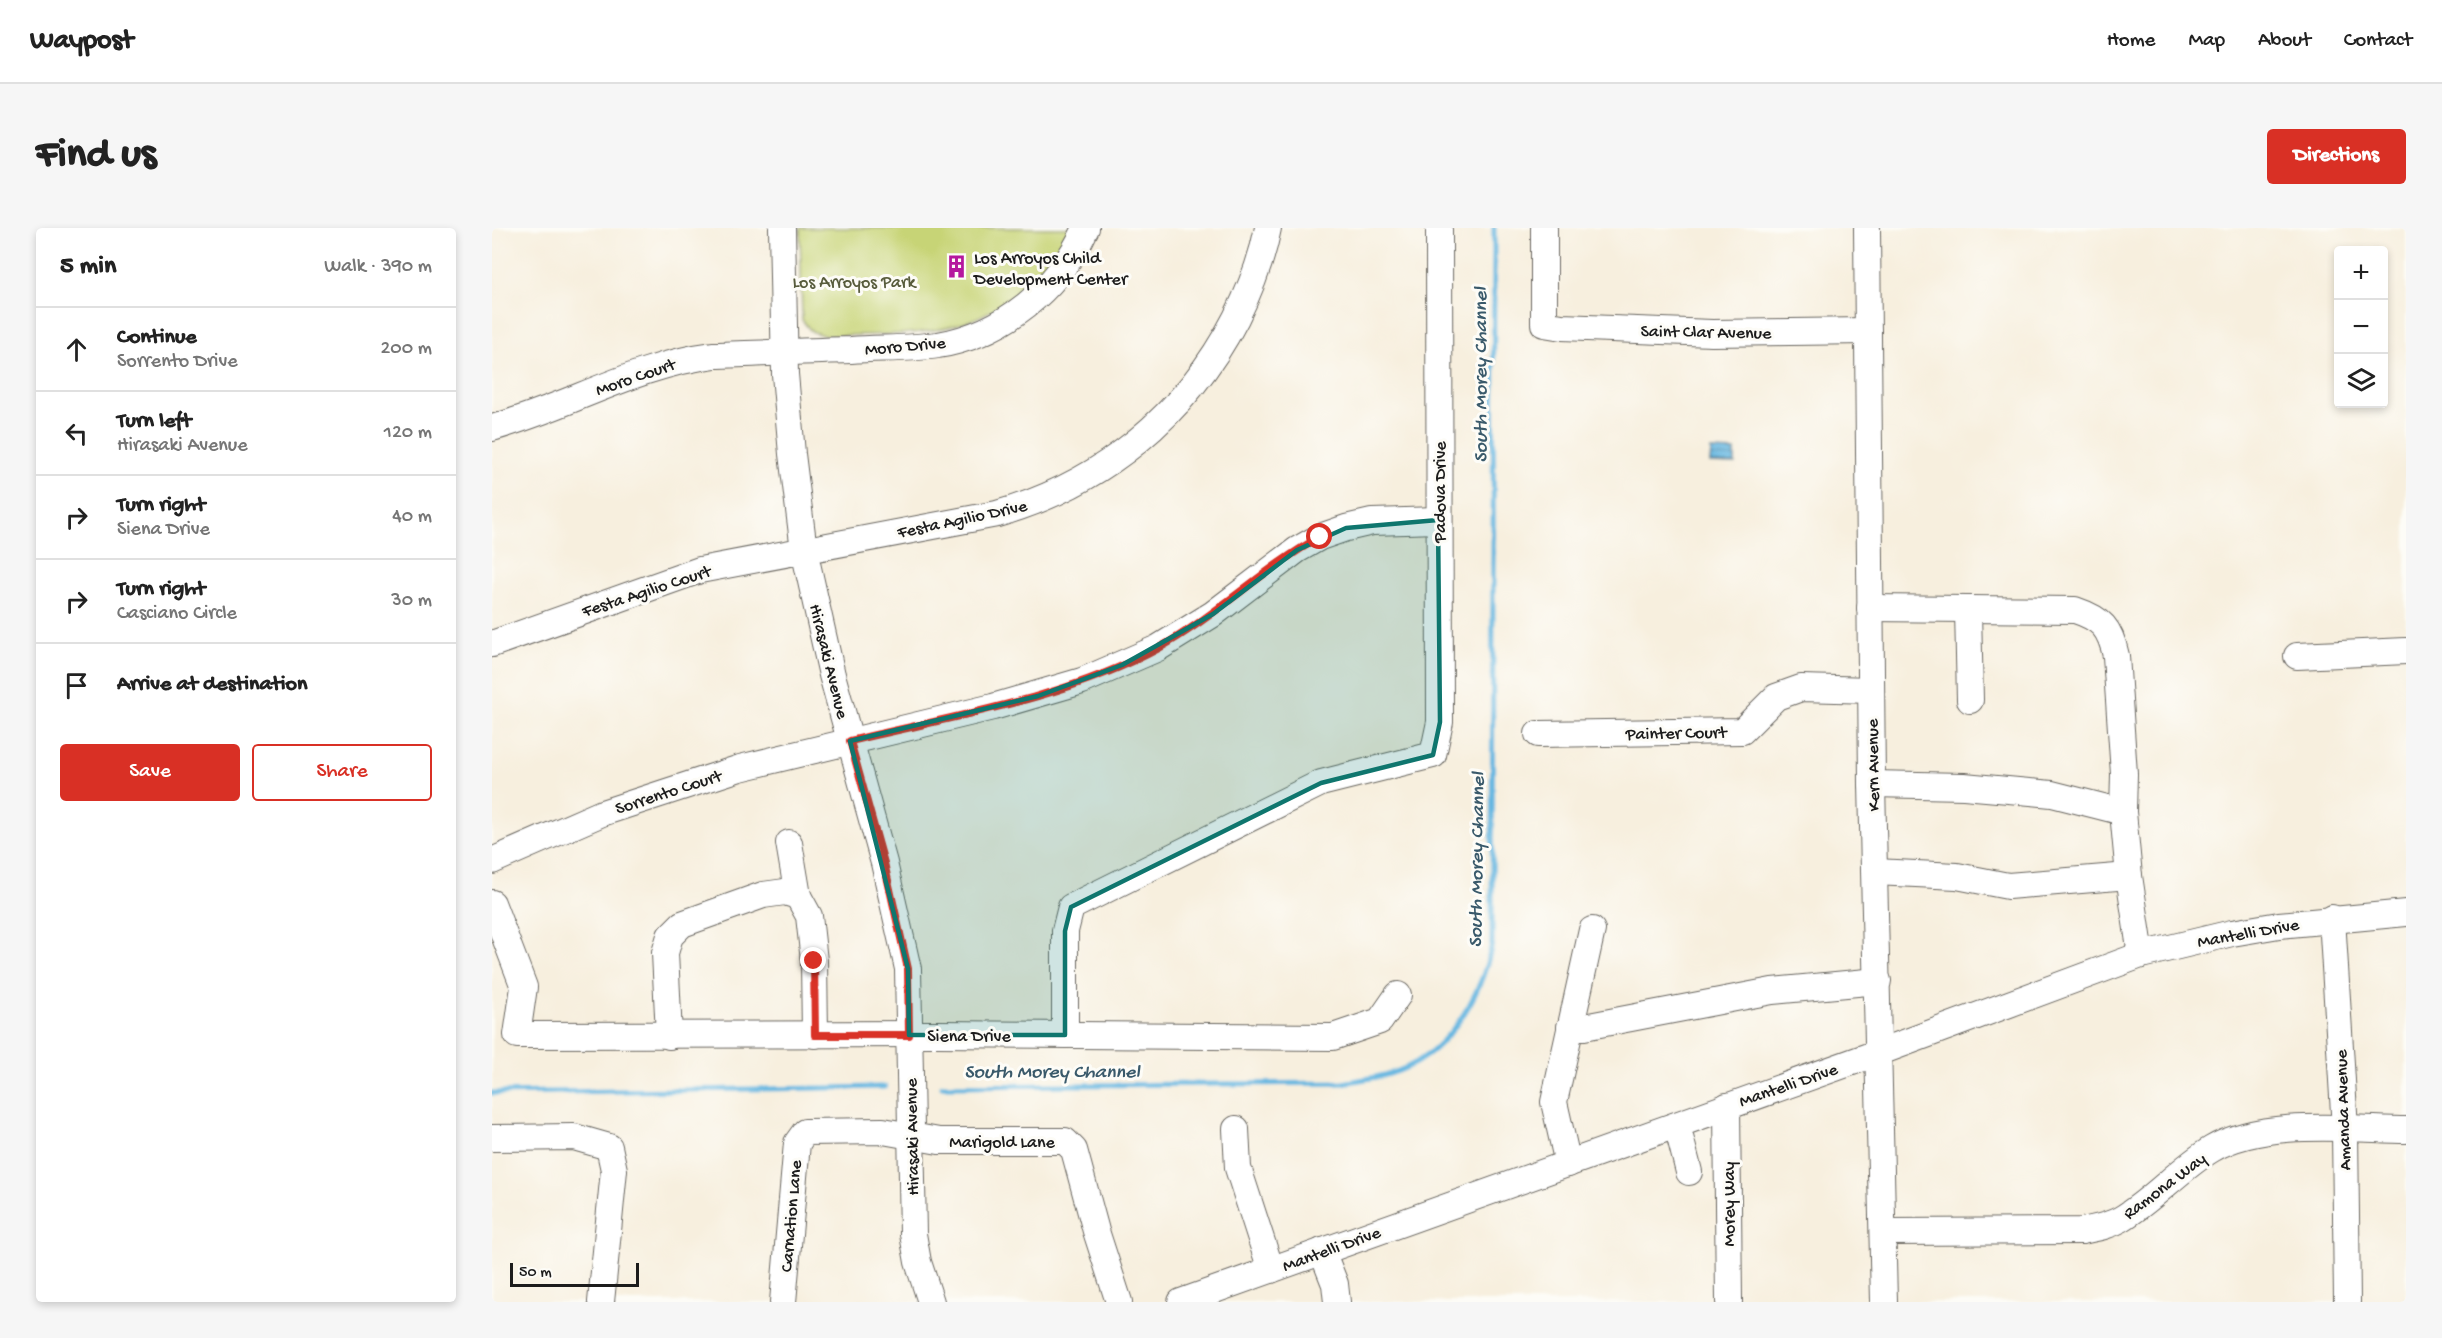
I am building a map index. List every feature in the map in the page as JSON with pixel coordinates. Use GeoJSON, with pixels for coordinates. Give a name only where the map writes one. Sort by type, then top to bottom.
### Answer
{"type":"FeatureCollection","features":[{"type":"Feature","properties":{"kind":"street","name":"Hirasaki Avenue"},"geometry":{"type":"LineString","coordinates":[[782,228],[784,352],[792,454],[804,550],[819,621],[884,863],[908,969],[913,1234],[918,1262],[930,1302]]}},
{"type":"Feature","properties":{"kind":"street","name":"Moro Drive"},"geometry":{"type":"LineString","coordinates":[[784,352],[939,345],[988,330],[1014,315],[1041,293],[1064,267],[1077,248],[1086,228]]}},
{"type":"Feature","properties":{"kind":"street","name":"Festa Agilio Drive"},"geometry":{"type":"LineString","coordinates":[[804,550],[997,514],[1031,504],[1071,486],[1109,464],[1160,421],[1202,374],[1224,340],[1247,296],[1268,228]]}},
{"type":"Feature","properties":{"kind":"street","name":"Padova Drive"},"geometry":{"type":"LineString","coordinates":[[1065,1035],[1065,931],[1071,907],[1321,783],[1433,755],[1440,722],[1439,228]]}},
{"type":"Feature","properties":{"kind":"street","name":"Saint Clar Avenue"},"geometry":{"type":"LineString","coordinates":[[1544,228],[1544,324],[1562,327],[1712,333],[1868,331]]}},
{"type":"Feature","properties":{"kind":"street","name":"Kern Avenue"},"geometry":{"type":"LineString","coordinates":[[1868,228],[1872,784],[1884,1302]]}},
{"type":"Feature","properties":{"kind":"street","name":"Moro Court"},"geometry":{"type":"LineString","coordinates":[[492,428],[519,420],[654,367],[684,359],[784,352]]}},
{"type":"Feature","properties":{"kind":"street","name":"Sorrento Court"},"geometry":{"type":"LineString","coordinates":[[492,861],[613,810],[740,768],[1038,696],[1122,665],[1158,648],[1213,614],[1297,550],[1320,537],[1372,522],[1438,520]]}},
{"type":"Feature","properties":{"kind":"street","name":"Festa Agilio Court"},"geometry":{"type":"LineString","coordinates":[[492,644],[700,570],[804,550]]}},
{"type":"Feature","properties":{"kind":"street"},"geometry":{"type":"LineString","coordinates":[[1870,608],[2075,610],[2090,615],[2104,626],[2112,639],[2116,656],[2124,774],[2123,812],[2129,876],[2141,955]]}},
{"type":"Feature","properties":{"kind":"street"},"geometry":{"type":"LineString","coordinates":[[1968,610],[1970,700]]}},
{"type":"Feature","properties":{"kind":"street"},"geometry":{"type":"LineString","coordinates":[[2297,656],[2406,651]]}},
{"type":"Feature","properties":{"kind":"street","name":"Painter Court"},"geometry":{"type":"LineString","coordinates":[[1538,734],[1742,731],[1776,697],[1801,688],[1871,690]]}},
{"type":"Feature","properties":{"kind":"street"},"geometry":{"type":"LineString","coordinates":[[1872,784],[1964,786],[2052,794],[2123,812]]}},
{"type":"Feature","properties":{"kind":"street"},"geometry":{"type":"LineString","coordinates":[[789,843],[798,896],[809,915],[814,961],[815,1035]]}},
{"type":"Feature","properties":{"kind":"street"},"geometry":{"type":"LineString","coordinates":[[1875,872],[1957,876],[2008,886],[2129,876]]}},
{"type":"Feature","properties":{"kind":"street"},"geometry":{"type":"LineString","coordinates":[[669,1036],[665,953],[670,936],[682,924],[763,895],[785,891],[798,896]]}},
{"type":"Feature","properties":{"kind":"street","name":"Siena Drive"},"geometry":{"type":"LineString","coordinates":[[492,903],[524,987],[517,1035],[1333,1037],[1380,1022],[1398,995]]}},
{"type":"Feature","properties":{"kind":"street","name":"Mantelli Drive"},"geometry":{"type":"LineString","coordinates":[[1181,1302],[1880,1052],[2141,955],[2232,933],[2332,918],[2406,913]]}},
{"type":"Feature","properties":{"kind":"street","name":"Amanda Avenue"},"geometry":{"type":"LineString","coordinates":[[2332,918],[2344,1130],[2347,1302]]}},
{"type":"Feature","properties":{"kind":"street"},"geometry":{"type":"LineString","coordinates":[[1568,1164],[1554,1102],[1592,930]]}},
{"type":"Feature","properties":{"kind":"street"},"geometry":{"type":"LineString","coordinates":[[1570,1027],[1584,1028],[1772,991],[1878,981]]}},
{"type":"Feature","properties":{"kind":"street","name":"Morey Way"},"geometry":{"type":"LineString","coordinates":[[1727,1106],[1729,1302]]}},
{"type":"Feature","properties":{"kind":"street"},"geometry":{"type":"LineString","coordinates":[[1677,1125],[1689,1172]]}},
{"type":"Feature","properties":{"kind":"street"},"geometry":{"type":"LineString","coordinates":[[1236,1130],[1238,1168],[1271,1270]]}},
{"type":"Feature","properties":{"kind":"street","name":"Ramona Way"},"geometry":{"type":"LineString","coordinates":[[1883,1232],[2082,1231],[2102,1227],[2122,1218],[2214,1148],[2271,1130],[2406,1130]]}},
{"type":"Feature","properties":{"kind":"street","name":"Carnation Lane"},"geometry":{"type":"LineString","coordinates":[[783,1302],[797,1143],[805,1132],[883,1131],[911,1138]]}},
{"type":"Feature","properties":{"kind":"street"},"geometry":{"type":"LineString","coordinates":[[492,1138],[574,1137],[609,1147],[614,1170],[601,1302]]}},
{"type":"Feature","properties":{"kind":"street","name":"Marigold Lane"},"geometry":{"type":"LineString","coordinates":[[911,1138],[939,1142],[1065,1141],[1074,1150],[1096,1231],[1119,1302]]}},
{"type":"Feature","properties":{"kind":"street"},"geometry":{"type":"LineString","coordinates":[[1322,1251],[1335,1284],[1337,1302]]}},
{"type":"Feature","properties":{"kind":"highlighted area"},"geometry":{"type":"Polygon","coordinates":[[[1438,520],[1440,722],[1433,755],[1321,783],[1071,907],[1065,931],[1065,1035],[909,1035],[908,969],[850,741],[1038,696],[1122,665],[1213,614],[1297,550],[1346,528],[1438,520]]]}},
{"type":"Feature","properties":{"kind":"green space","name":"Los Arroyos Park"},"geometry":{"type":"Polygon","coordinates":[[[800,228],[1070,228],[1034,278],[1019,292],[985,314],[931,331],[825,336],[811,331],[802,320],[800,228]]]}},
{"type":"Feature","properties":{"kind":"water"},"geometry":{"type":"Polygon","coordinates":[[[1711,450],[1735,451],[1735,464],[1710,463],[1711,450]]]}},
{"type":"Feature","properties":{"kind":"waterway","name":"South Morey Channel"},"geometry":{"type":"LineString","coordinates":[[942,1086],[1344,1083],[1389,1074],[1409,1066],[1427,1055],[1458,1023],[1480,984],[1492,943],[1494,228]]}},
{"type":"Feature","properties":{"kind":"waterway","name":"South Morey Channel"},"geometry":{"type":"LineString","coordinates":[[492,1093],[885,1087]]}},
{"type":"Feature","properties":{"kind":"place","name":"Los Arroyos Child Development Center"},"geometry":{"type":"Point","coordinates":[956,267]}},
{"type":"Feature","properties":{"kind":"route"},"geometry":{"type":"LineString","coordinates":[[814,961],[815,1035],[909,1035],[908,969],[884,863],[850,741],[1038,696],[1122,665],[1158,648],[1213,614],[1297,550],[1320,537]]}}]}
